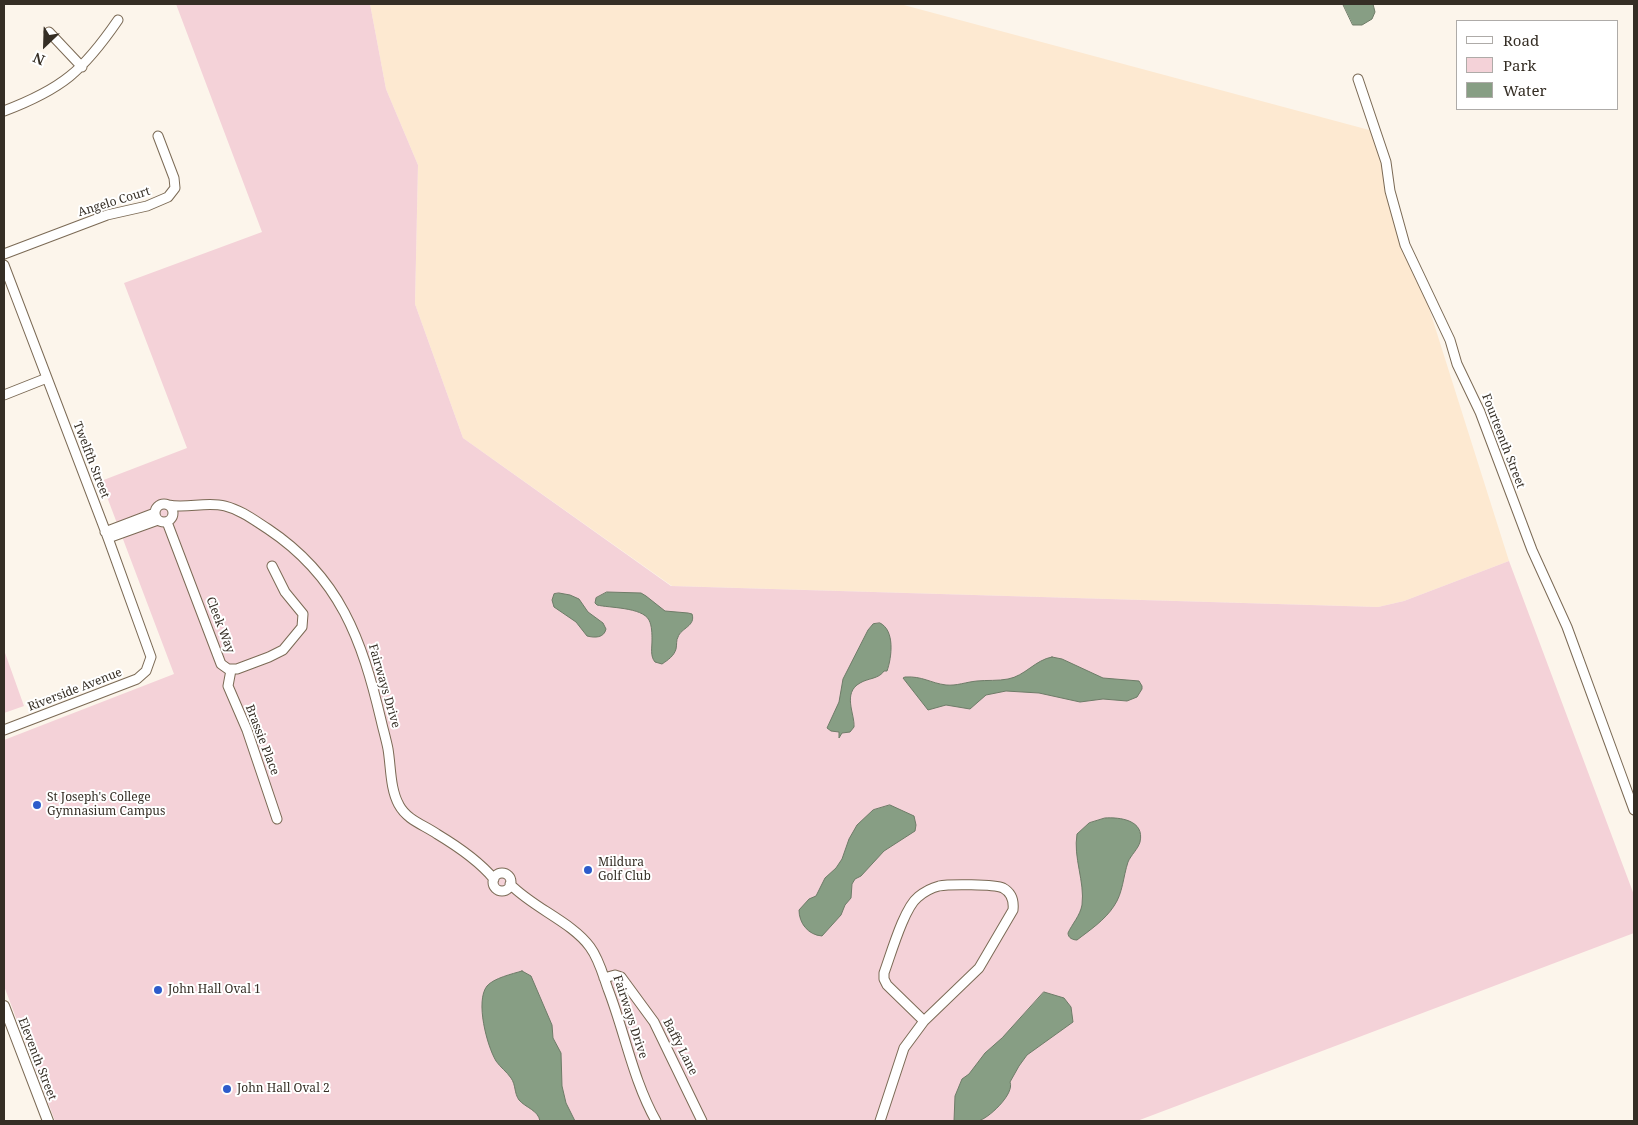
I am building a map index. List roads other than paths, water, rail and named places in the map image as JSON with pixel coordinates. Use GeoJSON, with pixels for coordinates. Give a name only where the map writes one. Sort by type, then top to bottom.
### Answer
{"type":"FeatureCollection","features":[{"type":"Feature","properties":{"kind":"main road","name":"Eleventh Street"},"geometry":{"type":"LineString","coordinates":[[4,1006],[48,1121]]}},
{"type":"Feature","properties":{"kind":"street"},"geometry":{"type":"LineString","coordinates":[[4,111],[56,87],[82,67],[118,20]]}},
{"type":"Feature","properties":{"kind":"street"},"geometry":{"type":"LineString","coordinates":[[49,32],[82,67]]}},
{"type":"Feature","properties":{"kind":"street","name":"Fourteenth Street"},"geometry":{"type":"LineString","coordinates":[[1358,79],[1386,162],[1390,191],[1405,246],[1450,340],[1457,364],[1480,412],[1532,550],[1567,627],[1634,810]]}},
{"type":"Feature","properties":{"kind":"street","name":"Angelo Court"},"geometry":{"type":"LineString","coordinates":[[4,254],[106,215],[136,209],[168,197],[174,191],[175,183],[158,136]]}},
{"type":"Feature","properties":{"kind":"street","name":"Twelfth Street"},"geometry":{"type":"LineString","coordinates":[[4,265],[150,653],[149,665]]}},
{"type":"Feature","properties":{"kind":"street"},"geometry":{"type":"LineString","coordinates":[[4,395],[47,378]]}},
{"type":"Feature","properties":{"kind":"street","name":"Fairways Drive"},"geometry":{"type":"LineString","coordinates":[[168,505],[182,507],[208,504],[224,506],[239,511],[288,544],[316,571],[343,610],[365,660],[388,748],[394,790],[398,803],[407,816],[444,839],[496,876]]}},
{"type":"Feature","properties":{"kind":"street"},"geometry":{"type":"LineString","coordinates":[[163,517],[160,505],[168,505]]}},
{"type":"Feature","properties":{"kind":"street","name":"Cleek Way"},"geometry":{"type":"LineString","coordinates":[[168,505],[172,510],[163,517],[221,664],[226,668],[231,670],[238,669],[278,653],[286,647],[302,627],[303,614],[285,592],[272,566]]}},
{"type":"Feature","properties":{"kind":"street"},"geometry":{"type":"LineString","coordinates":[[106,535],[163,517],[182,507]]}},
{"type":"Feature","properties":{"kind":"street","name":"Riverside Avenue"},"geometry":{"type":"LineString","coordinates":[[4,730],[137,679],[146,671],[149,665]]}},
{"type":"Feature","properties":{"kind":"street","name":"Brassie Place"},"geometry":{"type":"LineString","coordinates":[[231,670],[228,686],[246,730],[277,819]]}},
{"type":"Feature","properties":{"kind":"street"},"geometry":{"type":"LineString","coordinates":[[506,874],[510,878],[509,886],[502,890],[497,889],[494,884],[496,876],[506,874]]}},
{"type":"Feature","properties":{"kind":"street"},"geometry":{"type":"LineString","coordinates":[[880,1121],[900,1057],[908,1041],[924,1021],[979,968],[1013,910],[1014,902],[1011,894],[1002,887],[940,885],[917,897],[909,908],[884,972],[884,979],[887,985],[924,1021]]}},
{"type":"Feature","properties":{"kind":"street","name":"Fairways Drive"},"geometry":{"type":"LineString","coordinates":[[509,886],[574,931],[587,943],[595,956],[604,978],[619,1018],[637,1079],[656,1121]]}},
{"type":"Feature","properties":{"kind":"street","name":"Baffy Lane"},"geometry":{"type":"LineString","coordinates":[[604,978],[615,975],[621,977],[654,1022],[702,1121]]}},
{"type":"Feature","properties":{"kind":"water"},"geometry":{"type":"Polygon","coordinates":[[[1343,4],[1373,4],[1375,12],[1372,19],[1362,25],[1353,25],[1343,4]]]}},
{"type":"Feature","properties":{"kind":"water"},"geometry":{"type":"Polygon","coordinates":[[[607,592],[641,593],[665,611],[692,614],[692,621],[680,634],[675,651],[670,658],[662,664],[653,660],[651,627],[649,620],[645,616],[633,610],[597,605],[595,603],[596,598],[607,592]]]}},
{"type":"Feature","properties":{"kind":"water"},"geometry":{"type":"Polygon","coordinates":[[[559,593],[579,599],[588,612],[603,623],[606,629],[605,632],[601,636],[587,636],[576,622],[554,607],[552,600],[554,594],[559,593]]]}},
{"type":"Feature","properties":{"kind":"water"},"geometry":{"type":"Polygon","coordinates":[[[880,623],[888,631],[891,644],[887,671],[863,681],[855,687],[850,698],[854,727],[850,732],[842,733],[839,738],[839,732],[831,731],[827,728],[839,702],[843,679],[868,630],[873,624],[880,623]]]}},
{"type":"Feature","properties":{"kind":"water"},"geometry":{"type":"Polygon","coordinates":[[[1052,657],[1062,659],[1103,678],[1139,681],[1142,689],[1137,697],[1127,701],[1103,699],[1080,702],[1039,693],[1006,691],[986,695],[970,709],[946,705],[928,710],[903,678],[917,678],[950,685],[1004,680],[1020,675],[1040,661],[1052,657]]]}},
{"type":"Feature","properties":{"kind":"water"},"geometry":{"type":"Polygon","coordinates":[[[890,805],[914,816],[915,831],[884,851],[861,876],[855,879],[852,884],[851,898],[845,905],[841,915],[822,936],[812,933],[805,928],[799,915],[799,910],[809,899],[816,896],[825,878],[836,868],[857,825],[873,810],[890,805]]]}},
{"type":"Feature","properties":{"kind":"water"},"geometry":{"type":"Polygon","coordinates":[[[1105,818],[1124,819],[1135,824],[1141,835],[1140,842],[1128,862],[1121,890],[1114,906],[1097,924],[1077,940],[1074,940],[1068,933],[1080,913],[1082,905],[1082,887],[1076,843],[1077,834],[1089,823],[1105,818]]]}},
{"type":"Feature","properties":{"kind":"water"},"geometry":{"type":"Polygon","coordinates":[[[522,971],[531,976],[552,1025],[553,1038],[561,1053],[562,1086],[566,1103],[575,1121],[540,1121],[537,1114],[519,1100],[513,1081],[496,1061],[489,1045],[482,1012],[482,1002],[487,986],[503,977],[522,971]]]}},
{"type":"Feature","properties":{"kind":"water"},"geometry":{"type":"Polygon","coordinates":[[[1044,992],[1064,998],[1071,1007],[1073,1022],[1027,1055],[1010,1082],[1009,1093],[988,1116],[978,1121],[954,1121],[955,1096],[962,1079],[969,1074],[985,1053],[1002,1038],[1044,992]]]}},
{"type":"Feature","properties":{"kind":"place","name":"St Joseph's College Gymnasium Campus"},"geometry":{"type":"Point","coordinates":[37,805]}},
{"type":"Feature","properties":{"kind":"place","name":"Mildura Golf Club"},"geometry":{"type":"Point","coordinates":[588,870]}},
{"type":"Feature","properties":{"kind":"place","name":"John Hall Oval 1"},"geometry":{"type":"Point","coordinates":[158,990]}},
{"type":"Feature","properties":{"kind":"place","name":"John Hall Oval 2"},"geometry":{"type":"Point","coordinates":[227,1089]}}]}
